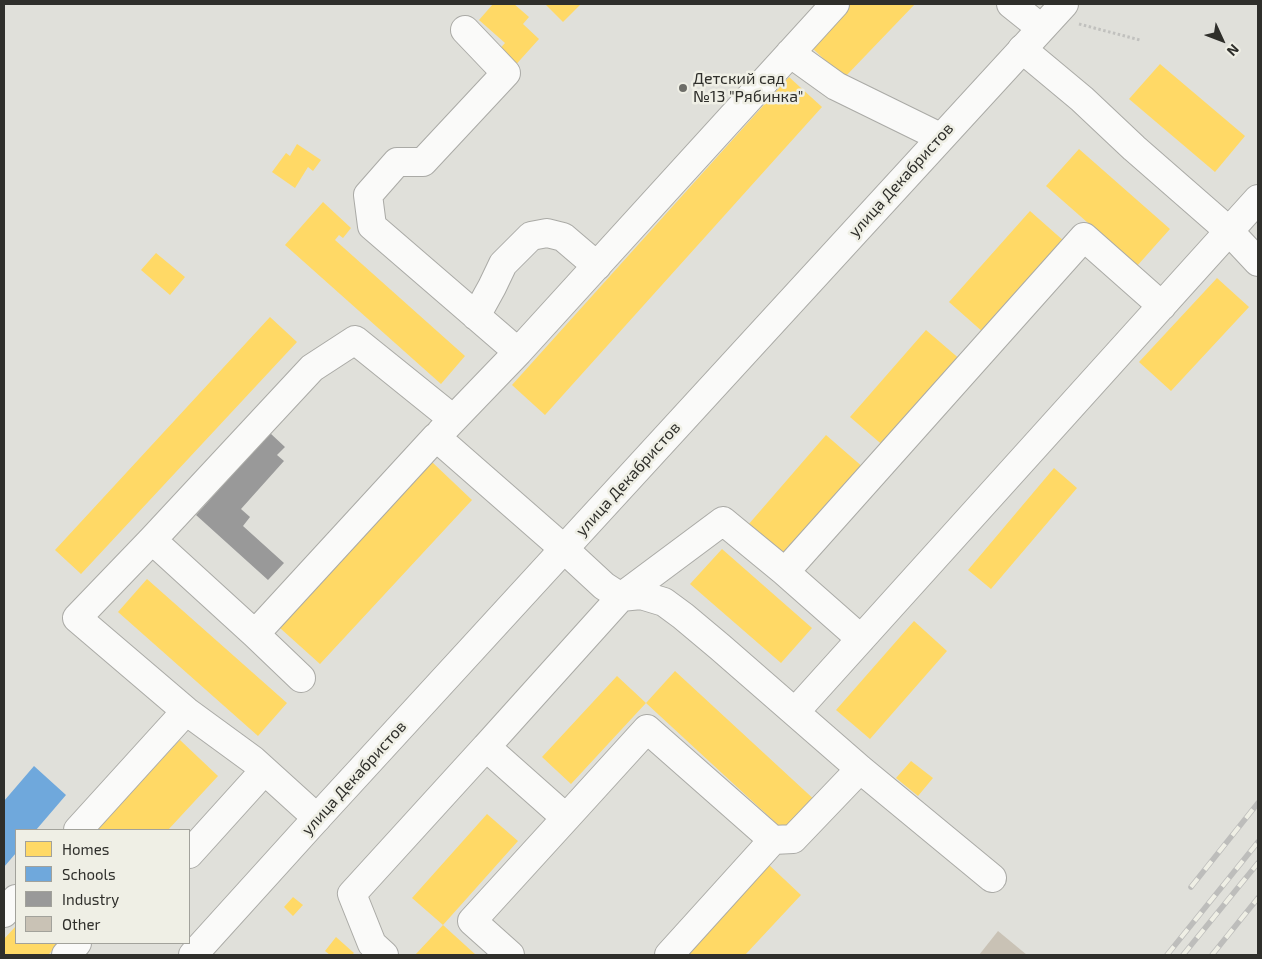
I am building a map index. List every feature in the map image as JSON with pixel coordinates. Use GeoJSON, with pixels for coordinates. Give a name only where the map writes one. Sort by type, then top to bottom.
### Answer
{"type":"FeatureCollection","features":[{"type":"Feature","properties":{"kind":"main road"},"geometry":{"type":"LineString","coordinates":[[255,634],[444,428],[518,352],[835,4]]}},
{"type":"Feature","properties":{"kind":"main road"},"geometry":{"type":"LineString","coordinates":[[1011,4],[1052,16]]}},
{"type":"Feature","properties":{"kind":"main road","name":"улица Декабристов"},"geometry":{"type":"LineString","coordinates":[[193,955],[316,818],[1052,16]]}},
{"type":"Feature","properties":{"kind":"main road"},"geometry":{"type":"LineString","coordinates":[[465,30],[506,73],[423,162],[397,162],[368,195],[372,226],[518,352]]}},
{"type":"Feature","properties":{"kind":"main road"},"geometry":{"type":"LineString","coordinates":[[1022,49],[1229,231],[1258,262]]}},
{"type":"Feature","properties":{"kind":"main road"},"geometry":{"type":"LineString","coordinates":[[790,53],[836,86],[940,137]]}},
{"type":"Feature","properties":{"kind":"main road"},"geometry":{"type":"LineString","coordinates":[[795,712],[1258,199]]}},
{"type":"Feature","properties":{"kind":"main road"},"geometry":{"type":"LineString","coordinates":[[476,316],[503,264],[531,236],[547,233],[563,237],[596,266]]}},
{"type":"Feature","properties":{"kind":"main road"},"geometry":{"type":"LineString","coordinates":[[785,572],[1084,237],[1162,306]]}},
{"type":"Feature","properties":{"kind":"main road"},"geometry":{"type":"LineString","coordinates":[[316,818],[253,760],[186,711],[77,618],[312,368],[355,340],[564,549],[604,586],[621,597],[641,595],[664,602],[720,647],[860,768],[992,878]]}},
{"type":"Feature","properties":{"kind":"main road"},"geometry":{"type":"LineString","coordinates":[[384,955],[372,944],[352,894],[621,597],[723,520],[861,640]]}},
{"type":"Feature","properties":{"kind":"main road"},"geometry":{"type":"LineString","coordinates":[[152,540],[301,678]]}},
{"type":"Feature","properties":{"kind":"main road"},"geometry":{"type":"LineString","coordinates":[[79,829],[186,711]]}},
{"type":"Feature","properties":{"kind":"main road"},"geometry":{"type":"LineString","coordinates":[[510,955],[472,921],[647,730],[773,840],[793,839],[860,768]]}},
{"type":"Feature","properties":{"kind":"main road"},"geometry":{"type":"LineString","coordinates":[[486,747],[566,818]]}},
{"type":"Feature","properties":{"kind":"main road"},"geometry":{"type":"LineString","coordinates":[[190,853],[264,771]]}},
{"type":"Feature","properties":{"kind":"main road"},"geometry":{"type":"LineString","coordinates":[[669,955],[773,840]]}},
{"type":"Feature","properties":{"kind":"main road"},"geometry":{"type":"LineString","coordinates":[[4,913],[15,900]]}},
{"type":"Feature","properties":{"kind":"main road"},"geometry":{"type":"LineString","coordinates":[[66,955],[76,944]]}},
{"type":"Feature","properties":{"kind":"path"},"geometry":{"type":"LineString","coordinates":[[1052,16],[1140,40]]}},
{"type":"Feature","properties":{"kind":"building: Homes"},"geometry":{"type":"Polygon","coordinates":[[[493,4],[514,4],[529,17],[523,24],[539,39],[512,69],[495,54],[505,43],[479,20],[493,4]]]}},
{"type":"Feature","properties":{"kind":"building: Homes"},"geometry":{"type":"Polygon","coordinates":[[[545,4],[581,4],[563,22],[545,4]]]}},
{"type":"Feature","properties":{"kind":"building: Homes"},"geometry":{"type":"Polygon","coordinates":[[[850,4],[915,4],[844,78],[810,46],[850,4]]]}},
{"type":"Feature","properties":{"kind":"building: Homes"},"geometry":{"type":"Polygon","coordinates":[[[1160,64],[1245,136],[1215,172],[1129,99],[1160,64]]]}},
{"type":"Feature","properties":{"kind":"building: Homes"},"geometry":{"type":"Polygon","coordinates":[[[789,77],[822,107],[545,415],[512,385],[789,77]]]}},
{"type":"Feature","properties":{"kind":"building: Homes"},"geometry":{"type":"Polygon","coordinates":[[[297,144],[321,160],[313,171],[308,167],[295,188],[272,172],[286,153],[290,156],[297,144]]]}},
{"type":"Feature","properties":{"kind":"building: Homes"},"geometry":{"type":"Polygon","coordinates":[[[1079,149],[1170,229],[1137,266],[1046,186],[1079,149]]]}},
{"type":"Feature","properties":{"kind":"building: Homes"},"geometry":{"type":"Polygon","coordinates":[[[323,202],[351,228],[343,238],[339,235],[335,240],[465,356],[441,384],[285,245],[323,202]]]}},
{"type":"Feature","properties":{"kind":"building: Homes"},"geometry":{"type":"Polygon","coordinates":[[[1030,211],[1065,242],[984,333],[949,302],[1030,211]]]}},
{"type":"Feature","properties":{"kind":"building: Homes"},"geometry":{"type":"Polygon","coordinates":[[[156,253],[185,277],[170,295],[141,270],[156,253]]]}},
{"type":"Feature","properties":{"kind":"building: Homes"},"geometry":{"type":"Polygon","coordinates":[[[1217,278],[1249,307],[1171,391],[1139,362],[1217,278]]]}},
{"type":"Feature","properties":{"kind":"building: Homes"},"geometry":{"type":"Polygon","coordinates":[[[270,317],[297,342],[81,574],[55,550],[270,317]]]}},
{"type":"Feature","properties":{"kind":"building: Homes"},"geometry":{"type":"Polygon","coordinates":[[[926,330],[962,361],[886,448],[850,417],[926,330]]]}},
{"type":"Feature","properties":{"kind":"building: Homes"},"geometry":{"type":"Polygon","coordinates":[[[826,435],[864,468],[786,558],[748,525],[826,435]]]}},
{"type":"Feature","properties":{"kind":"building: Homes"},"geometry":{"type":"Polygon","coordinates":[[[432,462],[472,500],[320,664],[280,628],[432,462]]]}},
{"type":"Feature","properties":{"kind":"building: Homes"},"geometry":{"type":"Polygon","coordinates":[[[1054,468],[1077,488],[991,589],[968,570],[1054,468]]]}},
{"type":"Feature","properties":{"kind":"building: Homes"},"geometry":{"type":"Polygon","coordinates":[[[722,549],[812,628],[781,663],[690,584],[722,549]]]}},
{"type":"Feature","properties":{"kind":"building: Homes"},"geometry":{"type":"Polygon","coordinates":[[[147,579],[287,703],[258,736],[118,612],[147,579]]]}},
{"type":"Feature","properties":{"kind":"building: Homes"},"geometry":{"type":"Polygon","coordinates":[[[914,621],[947,651],[870,739],[836,710],[914,621]]]}},
{"type":"Feature","properties":{"kind":"building: Homes"},"geometry":{"type":"Polygon","coordinates":[[[675,671],[818,803],[789,835],[646,703],[675,671]]]}},
{"type":"Feature","properties":{"kind":"building: Homes"},"geometry":{"type":"Polygon","coordinates":[[[617,676],[646,703],[571,784],[542,757],[617,676]]]}},
{"type":"Feature","properties":{"kind":"building: Homes"},"geometry":{"type":"Polygon","coordinates":[[[180,740],[218,776],[169,829],[97,829],[180,740]]]}},
{"type":"Feature","properties":{"kind":"building: Homes"},"geometry":{"type":"Polygon","coordinates":[[[911,761],[933,778],[918,796],[896,778],[911,761]]]}},
{"type":"Feature","properties":{"kind":"building: Homes"},"geometry":{"type":"Polygon","coordinates":[[[487,814],[518,841],[443,925],[412,898],[487,814]]]}},
{"type":"Feature","properties":{"kind":"building: Homes"},"geometry":{"type":"Polygon","coordinates":[[[768,864],[801,895],[745,955],[683,955],[768,864]]]}},
{"type":"Feature","properties":{"kind":"building: Homes"},"geometry":{"type":"Polygon","coordinates":[[[293,897],[303,905],[293,916],[284,907],[293,897]]]}},
{"type":"Feature","properties":{"kind":"building: Homes"},"geometry":{"type":"Polygon","coordinates":[[[443,925],[476,955],[415,955],[443,925]]]}},
{"type":"Feature","properties":{"kind":"building: Homes"},"geometry":{"type":"Polygon","coordinates":[[[15,927],[15,944],[59,944],[48,955],[4,955],[4,939],[15,927]]]}},
{"type":"Feature","properties":{"kind":"building: Homes"},"geometry":{"type":"Polygon","coordinates":[[[336,937],[354,953],[352,955],[330,955],[325,951],[336,937]]]}},
{"type":"Feature","properties":{"kind":"building: Schools"},"geometry":{"type":"Polygon","coordinates":[[[34,766],[66,795],[37,829],[15,829],[15,854],[4,867],[4,801],[34,766]]]}},
{"type":"Feature","properties":{"kind":"building: Industry"},"geometry":{"type":"Polygon","coordinates":[[[270,433],[285,447],[277,455],[284,461],[241,509],[250,517],[243,526],[284,563],[268,580],[196,515],[270,433]]]}},
{"type":"Feature","properties":{"kind":"building: Other"},"geometry":{"type":"Polygon","coordinates":[[[998,931],[1027,955],[979,955],[998,931]]]}},
{"type":"Feature","properties":{"kind":"railway"},"geometry":{"type":"LineString","coordinates":[[1191,887],[1258,803]]}},
{"type":"Feature","properties":{"kind":"railway"},"geometry":{"type":"LineString","coordinates":[[1167,955],[1258,842]]}},
{"type":"Feature","properties":{"kind":"railway"},"geometry":{"type":"LineString","coordinates":[[1183,955],[1258,863]]}},
{"type":"Feature","properties":{"kind":"railway"},"geometry":{"type":"LineString","coordinates":[[1212,955],[1258,898]]}},
{"type":"Feature","properties":{"kind":"place","name":"Детский сад №13 \"Рябинка\""},"geometry":{"type":"Point","coordinates":[683,88]}}]}
